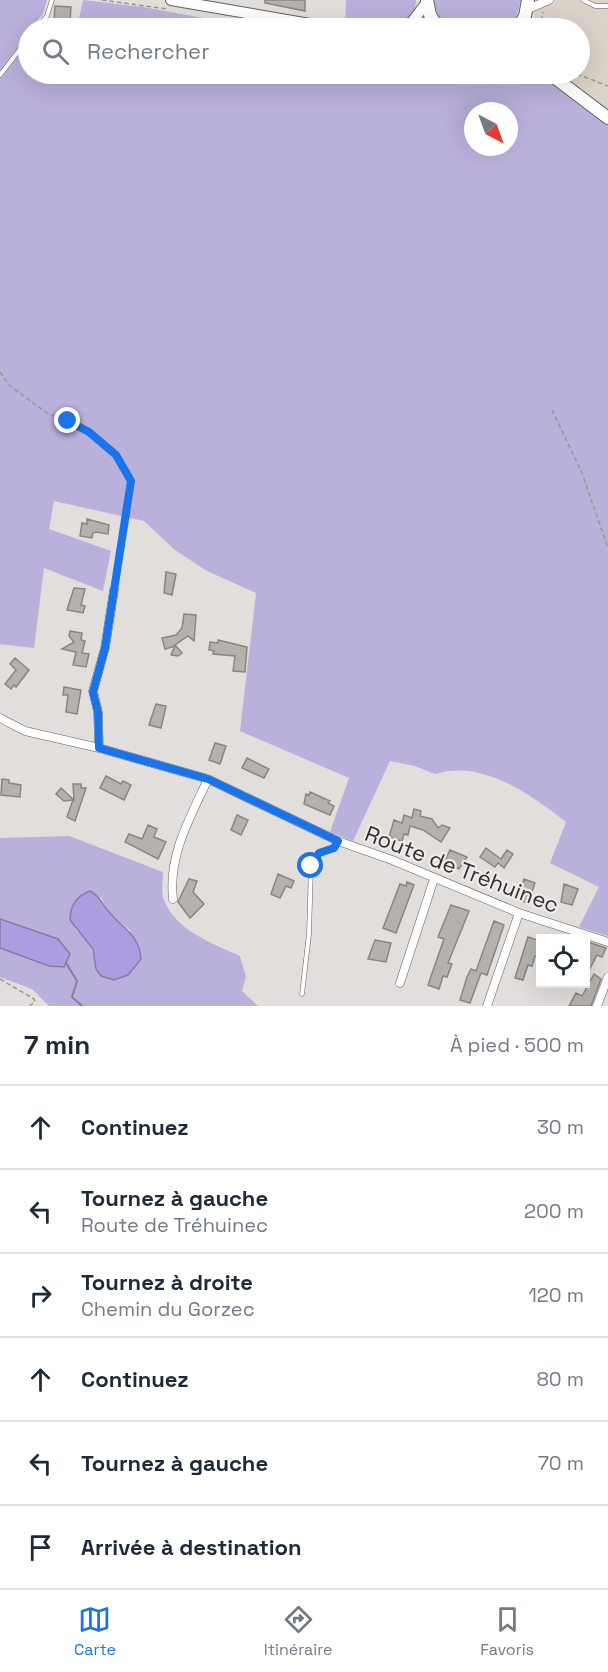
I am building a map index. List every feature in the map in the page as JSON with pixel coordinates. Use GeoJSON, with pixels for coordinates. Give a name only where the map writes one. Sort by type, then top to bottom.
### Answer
{"type":"FeatureCollection","features":[{"type":"Feature","properties":{"kind":"main road"},"geometry":{"type":"LineString","coordinates":[[171,0],[202,2],[283,18]]}},
{"type":"Feature","properties":{"kind":"main road"},"geometry":{"type":"LineString","coordinates":[[415,18],[427,1]]}},
{"type":"Feature","properties":{"kind":"main road"},"geometry":{"type":"LineString","coordinates":[[427,1],[434,18]]}},
{"type":"Feature","properties":{"kind":"main road"},"geometry":{"type":"LineString","coordinates":[[568,84],[608,118]]}},
{"type":"Feature","properties":{"kind":"street"},"geometry":{"type":"LineString","coordinates":[[526,18],[549,0]]}},
{"type":"Feature","properties":{"kind":"street"},"geometry":{"type":"LineString","coordinates":[[99,748],[98,712],[93,692],[105,648],[114,590]]}},
{"type":"Feature","properties":{"kind":"street","name":"Route de Tréhuinec"},"geometry":{"type":"LineString","coordinates":[[0,718],[24,731],[99,748],[208,779],[338,841],[392,860],[519,913],[608,942]]}},
{"type":"Feature","properties":{"kind":"street"},"geometry":{"type":"LineString","coordinates":[[173,899],[171,880],[174,858],[208,779]]}},
{"type":"Feature","properties":{"kind":"street"},"geometry":{"type":"LineString","coordinates":[[399,983],[434,879]]}},
{"type":"Feature","properties":{"kind":"street"},"geometry":{"type":"LineString","coordinates":[[487,1006],[519,913]]}},
{"type":"Feature","properties":{"kind":"street"},"geometry":{"type":"LineString","coordinates":[[597,1006],[608,977]]}},
{"type":"Feature","properties":{"kind":"lane"},"geometry":{"type":"LineString","coordinates":[[45,18],[52,0]]}},
{"type":"Feature","properties":{"kind":"lane"},"geometry":{"type":"LineString","coordinates":[[583,0],[595,6],[608,6]]}},
{"type":"Feature","properties":{"kind":"lane"},"geometry":{"type":"LineString","coordinates":[[0,75],[18,52]]}},
{"type":"Feature","properties":{"kind":"lane"},"geometry":{"type":"LineString","coordinates":[[302,994],[309,934],[311,866],[319,853],[334,848],[338,841]]}},
{"type":"Feature","properties":{"kind":"path"},"geometry":{"type":"LineString","coordinates":[[542,18],[544,8]]}},
{"type":"Feature","properties":{"kind":"path"},"geometry":{"type":"LineString","coordinates":[[590,79],[608,86]]}},
{"type":"Feature","properties":{"kind":"path"},"geometry":{"type":"LineString","coordinates":[[0,372],[9,385],[47,413],[89,432],[116,455],[131,481],[114,590]]}},
{"type":"Feature","properties":{"kind":"path"},"geometry":{"type":"LineString","coordinates":[[552,410],[582,473],[608,548]]}},
{"type":"Feature","properties":{"kind":"path"},"geometry":{"type":"LineString","coordinates":[[0,979],[34,999],[36,1002],[30,1006]]}},
{"type":"Feature","properties":{"kind":"shaded area"},"geometry":{"type":"Polygon","coordinates":[[[0,0],[47,0],[40,18],[18,18],[18,84],[565,84],[573,99],[608,126],[608,936],[579,927],[599,887],[550,863],[566,822],[521,791],[488,775],[470,771],[435,774],[415,766],[390,761],[353,841],[330,832],[349,778],[240,731],[256,593],[207,571],[175,550],[144,521],[54,501],[49,529],[111,551],[103,591],[44,568],[34,648],[0,644],[0,0]]]}},
{"type":"Feature","properties":{"kind":"shaded area"},"geometry":{"type":"Polygon","coordinates":[[[83,0],[143,7],[204,18],[79,18],[83,0]]]}},
{"type":"Feature","properties":{"kind":"shaded area"},"geometry":{"type":"Polygon","coordinates":[[[346,0],[416,0],[415,9],[420,18],[345,18],[346,0]]]}},
{"type":"Feature","properties":{"kind":"shaded area"},"geometry":{"type":"Polygon","coordinates":[[[433,0],[521,0],[516,18],[439,18],[433,0]]]}},
{"type":"Feature","properties":{"kind":"shaded area"},"geometry":{"type":"Polygon","coordinates":[[[535,0],[608,0],[608,126],[573,99],[565,84],[590,84],[590,18],[535,18],[535,0]]]}},
{"type":"Feature","properties":{"kind":"shaded area"},"geometry":{"type":"Polygon","coordinates":[[[69,836],[163,872],[163,897],[170,911],[177,920],[196,935],[240,956],[246,977],[242,991],[258,1006],[49,1006],[32,989],[0,977],[0,948],[50,966],[64,967],[58,939],[0,919],[0,838],[69,836]],[[101,897],[75,929],[90,946],[96,969],[131,931],[108,911],[101,897]]]}},
{"type":"Feature","properties":{"kind":"shaded area"},"geometry":{"type":"Polygon","coordinates":[[[90,891],[99,898],[137,944],[141,959],[128,975],[114,980],[101,976],[96,969],[93,949],[70,920],[75,902],[90,891]]]}},
{"type":"Feature","properties":{"kind":"shaded area"},"geometry":{"type":"Polygon","coordinates":[[[0,919],[58,939],[70,954],[64,967],[49,966],[0,948],[0,919]]]}},
{"type":"Feature","properties":{"kind":"building"},"geometry":{"type":"Polygon","coordinates":[[[265,0],[305,0],[305,11],[265,3],[265,0]]]}},
{"type":"Feature","properties":{"kind":"building"},"geometry":{"type":"Polygon","coordinates":[[[55,6],[71,7],[70,18],[54,18],[55,6]]]}},
{"type":"Feature","properties":{"kind":"building"},"geometry":{"type":"Polygon","coordinates":[[[87,519],[109,525],[108,534],[96,532],[93,533],[92,538],[80,536],[82,523],[87,524],[87,519]]]}},
{"type":"Feature","properties":{"kind":"building"},"geometry":{"type":"Polygon","coordinates":[[[166,572],[176,574],[172,595],[164,593],[166,572]]]}},
{"type":"Feature","properties":{"kind":"building"},"geometry":{"type":"Polygon","coordinates":[[[74,588],[85,589],[81,605],[85,606],[83,613],[67,610],[74,588]]]}},
{"type":"Feature","properties":{"kind":"building"},"geometry":{"type":"Polygon","coordinates":[[[184,614],[196,615],[194,641],[188,636],[175,645],[182,653],[178,656],[171,655],[175,646],[165,649],[162,638],[176,635],[182,628],[184,614]]]}},
{"type":"Feature","properties":{"kind":"building"},"geometry":{"type":"Polygon","coordinates":[[[70,631],[82,633],[81,640],[85,641],[82,653],[89,654],[86,667],[73,665],[76,652],[62,649],[74,642],[69,636],[70,631]]]}},
{"type":"Feature","properties":{"kind":"building"},"geometry":{"type":"Polygon","coordinates":[[[218,640],[247,647],[245,672],[233,671],[235,656],[213,654],[214,651],[209,650],[210,642],[218,643],[218,640]]]}},
{"type":"Feature","properties":{"kind":"building"},"geometry":{"type":"Polygon","coordinates":[[[15,658],[29,670],[16,687],[14,685],[11,689],[5,684],[16,670],[10,664],[15,658]]]}},
{"type":"Feature","properties":{"kind":"building"},"geometry":{"type":"Polygon","coordinates":[[[64,687],[81,690],[77,714],[66,712],[68,695],[63,695],[64,687]]]}},
{"type":"Feature","properties":{"kind":"building"},"geometry":{"type":"Polygon","coordinates":[[[156,704],[166,706],[161,728],[149,725],[156,704]]]}},
{"type":"Feature","properties":{"kind":"building"},"geometry":{"type":"Polygon","coordinates":[[[215,743],[226,746],[220,764],[209,760],[215,743]]]}},
{"type":"Feature","properties":{"kind":"building"},"geometry":{"type":"Polygon","coordinates":[[[247,758],[269,769],[264,778],[242,768],[247,758]]]}},
{"type":"Feature","properties":{"kind":"building"},"geometry":{"type":"Polygon","coordinates":[[[106,776],[121,784],[123,781],[131,785],[124,800],[100,788],[106,776]]]}},
{"type":"Feature","properties":{"kind":"building"},"geometry":{"type":"Polygon","coordinates":[[[2,779],[21,785],[20,797],[1,795],[2,779]]]}},
{"type":"Feature","properties":{"kind":"building"},"geometry":{"type":"Polygon","coordinates":[[[73,784],[81,784],[81,788],[86,788],[75,821],[67,817],[73,800],[64,801],[56,794],[61,788],[74,800],[73,784]]]}},
{"type":"Feature","properties":{"kind":"building"},"geometry":{"type":"Polygon","coordinates":[[[310,792],[330,801],[328,803],[334,806],[330,815],[304,804],[306,794],[309,795],[310,792]]]}},
{"type":"Feature","properties":{"kind":"building"},"geometry":{"type":"Polygon","coordinates":[[[414,809],[421,811],[420,816],[432,819],[438,828],[442,825],[450,828],[441,842],[423,830],[410,826],[408,835],[404,834],[402,841],[389,837],[394,820],[402,823],[404,815],[412,818],[414,809]]]}},
{"type":"Feature","properties":{"kind":"building"},"geometry":{"type":"Polygon","coordinates":[[[237,815],[248,820],[241,835],[231,830],[237,815]]]}},
{"type":"Feature","properties":{"kind":"building"},"geometry":{"type":"Polygon","coordinates":[[[148,825],[157,829],[154,837],[166,842],[158,859],[125,842],[129,834],[142,839],[148,825]]]}},
{"type":"Feature","properties":{"kind":"building"},"geometry":{"type":"Polygon","coordinates":[[[486,848],[501,859],[507,850],[513,854],[504,868],[498,863],[495,867],[480,857],[486,848]]]}},
{"type":"Feature","properties":{"kind":"building"},"geometry":{"type":"Polygon","coordinates":[[[450,850],[467,857],[459,869],[454,866],[451,870],[443,865],[450,850]]]}},
{"type":"Feature","properties":{"kind":"building"},"geometry":{"type":"Polygon","coordinates":[[[278,874],[294,881],[291,888],[286,886],[280,898],[271,894],[278,874]]]}},
{"type":"Feature","properties":{"kind":"building"},"geometry":{"type":"Polygon","coordinates":[[[189,879],[197,881],[193,892],[204,904],[190,918],[178,902],[189,879]]]}},
{"type":"Feature","properties":{"kind":"building"},"geometry":{"type":"Polygon","coordinates":[[[524,879],[535,883],[528,903],[522,901],[524,894],[520,892],[524,879]]]}},
{"type":"Feature","properties":{"kind":"building"},"geometry":{"type":"Polygon","coordinates":[[[407,882],[414,885],[396,933],[383,928],[400,884],[406,886],[407,882]]]}},
{"type":"Feature","properties":{"kind":"building"},"geometry":{"type":"Polygon","coordinates":[[[564,884],[578,889],[572,905],[561,902],[564,884]]]}},
{"type":"Feature","properties":{"kind":"building"},"geometry":{"type":"Polygon","coordinates":[[[451,905],[469,911],[448,963],[452,964],[447,977],[443,976],[439,989],[428,985],[444,939],[438,937],[451,905]]]}},
{"type":"Feature","properties":{"kind":"building"},"geometry":{"type":"Polygon","coordinates":[[[494,921],[504,925],[487,975],[481,973],[470,1003],[460,1000],[471,969],[476,971],[494,921]]]}},
{"type":"Feature","properties":{"kind":"building"},"geometry":{"type":"Polygon","coordinates":[[[528,937],[536,940],[536,956],[532,966],[528,965],[523,980],[515,978],[528,937]]]}},
{"type":"Feature","properties":{"kind":"building"},"geometry":{"type":"Polygon","coordinates":[[[375,940],[391,943],[386,962],[368,959],[375,940]]]}},
{"type":"Feature","properties":{"kind":"building"},"geometry":{"type":"Polygon","coordinates":[[[590,943],[606,948],[602,957],[597,955],[590,968],[590,943]]]}},
{"type":"Feature","properties":{"kind":"building"},"geometry":{"type":"Polygon","coordinates":[[[594,974],[601,979],[591,1006],[569,1006],[576,993],[582,996],[586,988],[590,988],[590,981],[594,974]]]}},
{"type":"Feature","properties":{"kind":"waterway"},"geometry":{"type":"LineString","coordinates":[[66,963],[77,981],[72,997],[82,1006]]}},
{"type":"Feature","properties":{"kind":"route"},"geometry":{"type":"LineString","coordinates":[[68,421],[89,432],[116,455],[131,481],[105,648],[93,692],[98,712],[99,748],[208,779],[338,841],[334,848],[319,853],[311,866]]}}]}
